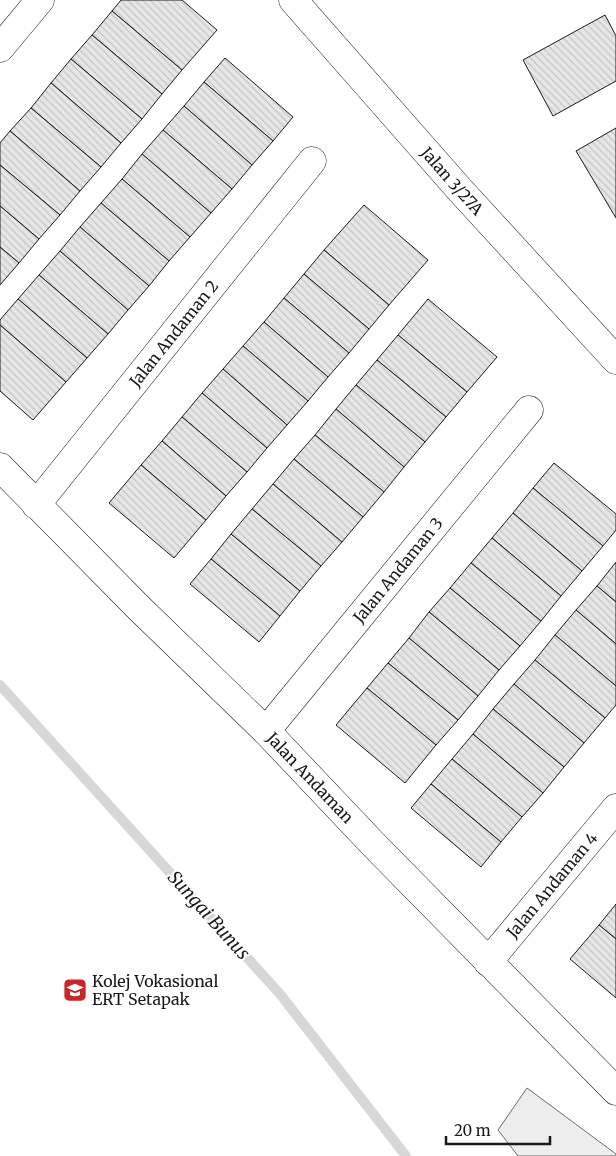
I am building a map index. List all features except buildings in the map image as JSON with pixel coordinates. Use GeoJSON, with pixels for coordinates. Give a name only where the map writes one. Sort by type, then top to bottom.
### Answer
{"type":"FeatureCollection","features":[{"type":"Feature","properties":{"kind":"street"},"geometry":{"type":"LineString","coordinates":[[0,48],[40,0]]}},
{"type":"Feature","properties":{"kind":"street","name":"Jalan 3/27A"},"geometry":{"type":"LineString","coordinates":[[293,0],[460,190],[616,360]]}},
{"type":"Feature","properties":{"kind":"street","name":"Jalan Andaman 2"},"geometry":{"type":"LineString","coordinates":[[36,505],[312,161]]}},
{"type":"Feature","properties":{"kind":"street","name":"Jalan Andaman 3"},"geometry":{"type":"LineString","coordinates":[[266,731],[529,410]]}},
{"type":"Feature","properties":{"kind":"street","name":"Jalan Andaman"},"geometry":{"type":"LineString","coordinates":[[0,467],[36,505],[266,731],[488,962],[616,1091]]}},
{"type":"Feature","properties":{"kind":"street","name":"Jalan Andaman 4"},"geometry":{"type":"LineString","coordinates":[[488,962],[616,808]]}},
{"type":"Feature","properties":{"kind":"shaded area"},"geometry":{"type":"Polygon","coordinates":[[[527,1088],[616,1154],[616,1156],[518,1156],[498,1130],[527,1088]]]}},
{"type":"Feature","properties":{"kind":"waterway","name":"Sungai Bunus"},"geometry":{"type":"LineString","coordinates":[[0,685],[280,994],[406,1156]]}},
{"type":"Feature","properties":{"kind":"place","name":"Kolej Vokasional ERT Setapak"},"geometry":{"type":"Point","coordinates":[75,990]}}]}
